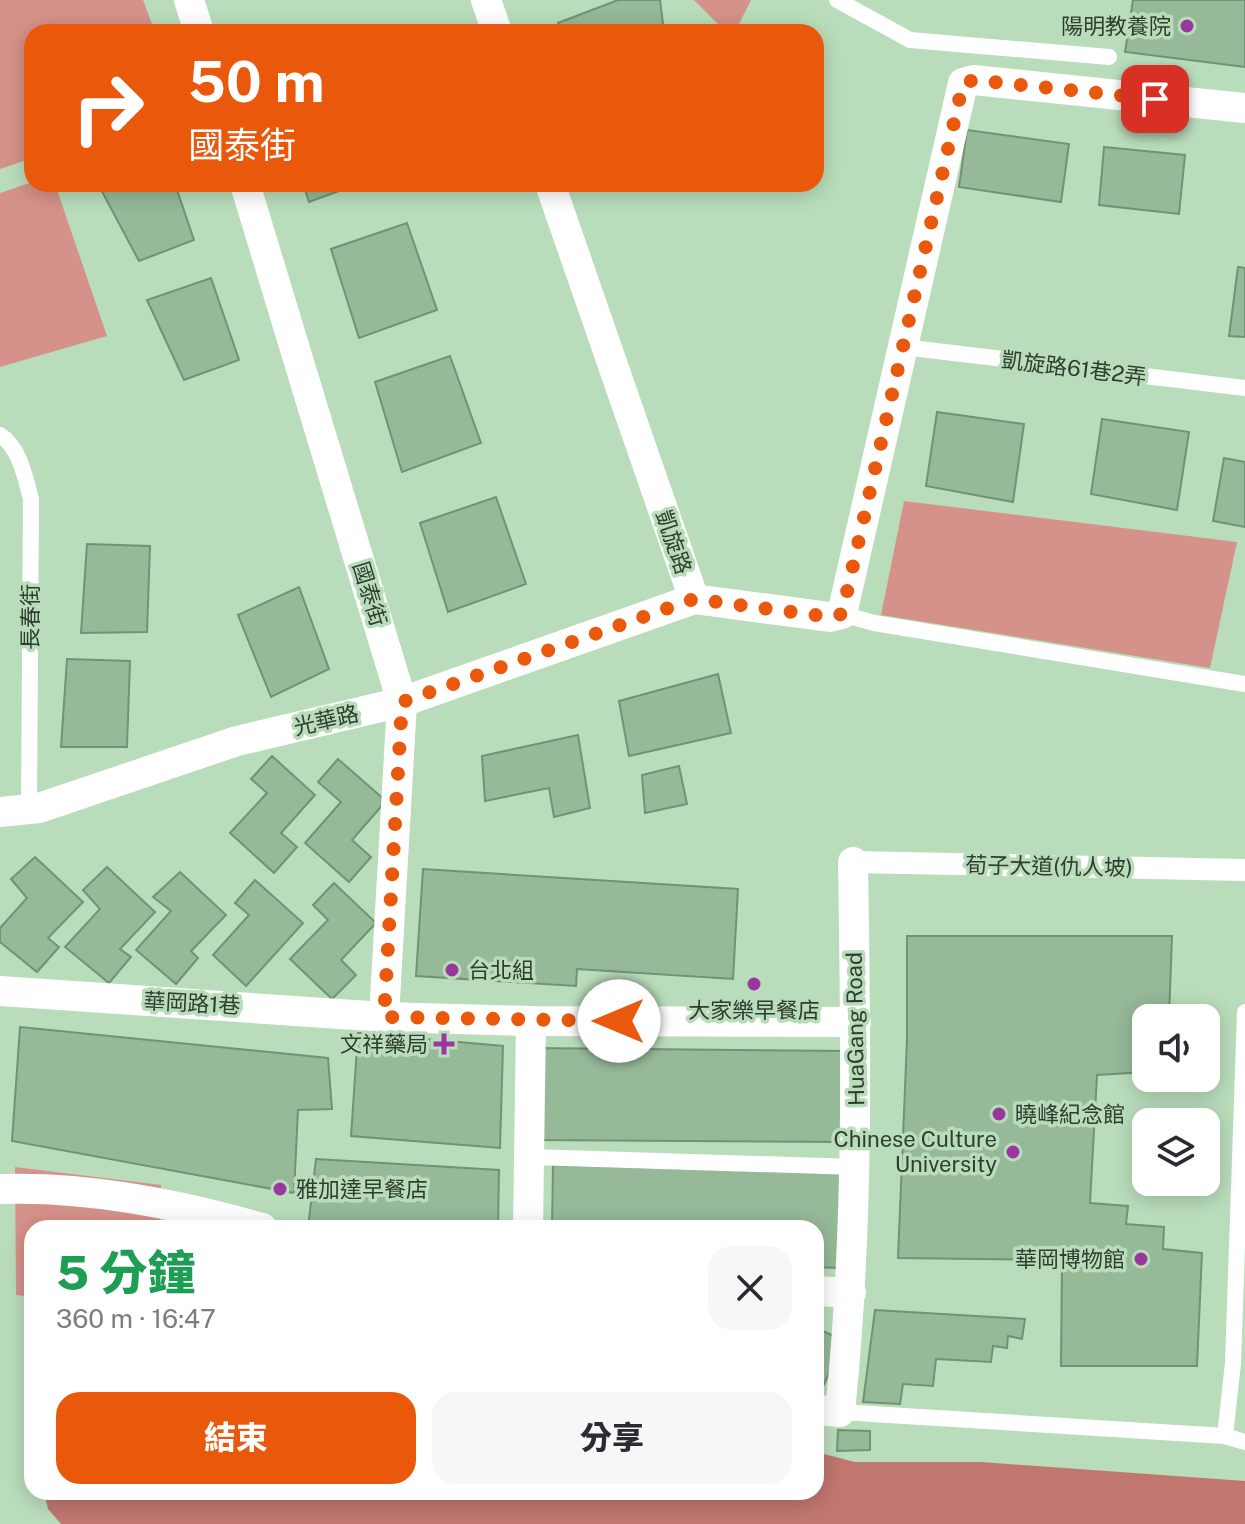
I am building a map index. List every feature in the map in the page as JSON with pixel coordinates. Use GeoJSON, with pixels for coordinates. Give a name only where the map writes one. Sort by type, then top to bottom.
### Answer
{"type":"FeatureCollection","features":[{"type":"Feature","properties":{"kind":"street"},"geometry":{"type":"LineString","coordinates":[[189,0],[196,24]]}},
{"type":"Feature","properties":{"kind":"street"},"geometry":{"type":"LineString","coordinates":[[486,0],[494,24]]}},
{"type":"Feature","properties":{"kind":"street"},"geometry":{"type":"LineString","coordinates":[[842,614],[963,83],[974,80],[1245,108]]}},
{"type":"Feature","properties":{"kind":"street","name":"國泰街"},"geometry":{"type":"LineString","coordinates":[[247,192],[402,702],[384,1017]]}},
{"type":"Feature","properties":{"kind":"street","name":"凱旋路"},"geometry":{"type":"LineString","coordinates":[[553,192],[694,599],[830,617],[842,614]]}},
{"type":"Feature","properties":{"kind":"street","name":"光華路"},"geometry":{"type":"LineString","coordinates":[[14,811],[39,808],[237,741],[402,702],[694,599]]}},
{"type":"Feature","properties":{"kind":"street","name":"荀子大道(仇人坡)"},"geometry":{"type":"LineString","coordinates":[[853,862],[1245,870]]}},
{"type":"Feature","properties":{"kind":"street","name":"HuaGang Road"},"geometry":{"type":"LineString","coordinates":[[828,1411],[851,1293],[856,1167],[853,862]]}},
{"type":"Feature","properties":{"kind":"street","name":"華岡路1巷"},"geometry":{"type":"LineString","coordinates":[[0,991],[384,1017],[531,1021],[856,1022]]}},
{"type":"Feature","properties":{"kind":"street"},"geometry":{"type":"LineString","coordinates":[[528,1220],[531,1021]]}},
{"type":"Feature","properties":{"kind":"street"},"geometry":{"type":"LineString","coordinates":[[0,1189],[40,1187],[194,1208],[235,1220]]}},
{"type":"Feature","properties":{"kind":"street"},"geometry":{"type":"LineString","coordinates":[[824,1291],[851,1293]]}},
{"type":"Feature","properties":{"kind":"lane"},"geometry":{"type":"LineString","coordinates":[[837,0],[910,40],[1109,57]]}},
{"type":"Feature","properties":{"kind":"lane","name":"凱旋路61巷2弄"},"geometry":{"type":"LineString","coordinates":[[903,347],[1245,388]]}},
{"type":"Feature","properties":{"kind":"lane","name":"長春街"},"geometry":{"type":"LineString","coordinates":[[0,435],[6,439],[22,466],[31,499],[14,811]]}},
{"type":"Feature","properties":{"kind":"lane","name":"凱旋路"},"geometry":{"type":"LineString","coordinates":[[842,614],[874,623],[1245,684]]}},
{"type":"Feature","properties":{"kind":"lane"},"geometry":{"type":"LineString","coordinates":[[1225,1436],[1239,1363],[1245,1012]]}},
{"type":"Feature","properties":{"kind":"lane"},"geometry":{"type":"LineString","coordinates":[[530,1157],[856,1167]]}},
{"type":"Feature","properties":{"kind":"lane"},"geometry":{"type":"LineString","coordinates":[[828,1411],[1225,1436],[1245,1442]]}},
{"type":"Feature","properties":{"kind":"shaded area"},"geometry":{"type":"Polygon","coordinates":[[[0,0],[143,0],[152,24],[24,24],[24,161],[0,169],[0,0]]]}},
{"type":"Feature","properties":{"kind":"shaded area"},"geometry":{"type":"Polygon","coordinates":[[[694,0],[751,0],[739,24],[718,24],[694,0]]]}},
{"type":"Feature","properties":{"kind":"shaded area"},"geometry":{"type":"Polygon","coordinates":[[[24,185],[24,192],[58,192],[107,336],[0,367],[0,193],[24,185]]]}},
{"type":"Feature","properties":{"kind":"shaded area"},"geometry":{"type":"Polygon","coordinates":[[[904,501],[1237,542],[1210,668],[881,615],[904,501]]]}},
{"type":"Feature","properties":{"kind":"shaded area"},"geometry":{"type":"Polygon","coordinates":[[[15,1167],[161,1185],[160,1220],[24,1220],[24,1296],[16,1295],[15,1167]]]}},
{"type":"Feature","properties":{"kind":"shaded area"},"geometry":{"type":"Polygon","coordinates":[[[824,1454],[855,1462],[981,1462],[1245,1481],[1245,1524],[61,1524],[48,1509],[46,1500],[824,1500],[824,1454]]]}},
{"type":"Feature","properties":{"kind":"building"},"geometry":{"type":"Polygon","coordinates":[[[618,0],[660,0],[663,24],[558,24],[618,0]]]}},
{"type":"Feature","properties":{"kind":"building","name":"陽明教養院"},"geometry":{"type":"Polygon","coordinates":[[[1133,0],[1245,0],[1245,67],[1125,52],[1133,0]]]}},
{"type":"Feature","properties":{"kind":"building"},"geometry":{"type":"Polygon","coordinates":[[[967,130],[1069,144],[1061,202],[959,187],[967,130]]]}},
{"type":"Feature","properties":{"kind":"building"},"geometry":{"type":"Polygon","coordinates":[[[1104,147],[1185,155],[1179,214],[1099,205],[1104,147]]]}},
{"type":"Feature","properties":{"kind":"building"},"geometry":{"type":"Polygon","coordinates":[[[102,192],[178,192],[194,240],[139,261],[102,192]]]}},
{"type":"Feature","properties":{"kind":"building"},"geometry":{"type":"Polygon","coordinates":[[[306,192],[336,192],[309,202],[306,192]]]}},
{"type":"Feature","properties":{"kind":"building"},"geometry":{"type":"Polygon","coordinates":[[[407,223],[437,310],[359,338],[331,249],[407,223]]]}},
{"type":"Feature","properties":{"kind":"building"},"geometry":{"type":"Polygon","coordinates":[[[1238,267],[1245,268],[1245,337],[1229,336],[1238,267]]]}},
{"type":"Feature","properties":{"kind":"building"},"geometry":{"type":"Polygon","coordinates":[[[211,278],[239,360],[184,380],[147,300],[211,278]]]}},
{"type":"Feature","properties":{"kind":"building"},"geometry":{"type":"Polygon","coordinates":[[[450,356],[481,443],[402,472],[375,382],[450,356]]]}},
{"type":"Feature","properties":{"kind":"building"},"geometry":{"type":"Polygon","coordinates":[[[937,412],[1024,424],[1013,502],[926,486],[937,412]]]}},
{"type":"Feature","properties":{"kind":"building"},"geometry":{"type":"Polygon","coordinates":[[[1102,419],[1189,432],[1177,510],[1091,494],[1102,419]]]}},
{"type":"Feature","properties":{"kind":"building"},"geometry":{"type":"Polygon","coordinates":[[[1224,458],[1245,462],[1245,527],[1213,521],[1224,458]]]}},
{"type":"Feature","properties":{"kind":"building"},"geometry":{"type":"Polygon","coordinates":[[[496,497],[526,584],[448,612],[420,523],[496,497]]]}},
{"type":"Feature","properties":{"kind":"building"},"geometry":{"type":"Polygon","coordinates":[[[87,544],[150,546],[147,632],[81,633],[87,544]]]}},
{"type":"Feature","properties":{"kind":"building"},"geometry":{"type":"Polygon","coordinates":[[[299,587],[329,669],[271,697],[238,615],[299,587]]]}},
{"type":"Feature","properties":{"kind":"building"},"geometry":{"type":"Polygon","coordinates":[[[67,659],[130,661],[127,747],[61,747],[67,659]]]}},
{"type":"Feature","properties":{"kind":"building"},"geometry":{"type":"Polygon","coordinates":[[[718,674],[731,733],[629,756],[619,701],[718,674]]]}},
{"type":"Feature","properties":{"kind":"building"},"geometry":{"type":"Polygon","coordinates":[[[578,735],[590,808],[554,817],[549,788],[485,801],[482,756],[578,735]]]}},
{"type":"Feature","properties":{"kind":"building"},"geometry":{"type":"Polygon","coordinates":[[[272,756],[315,795],[281,833],[297,847],[274,873],[230,833],[267,793],[251,779],[272,756]]]}},
{"type":"Feature","properties":{"kind":"building"},"geometry":{"type":"Polygon","coordinates":[[[338,759],[386,801],[352,840],[371,857],[349,882],[305,843],[341,802],[318,782],[338,759]]]}},
{"type":"Feature","properties":{"kind":"building"},"geometry":{"type":"Polygon","coordinates":[[[679,766],[687,804],[645,813],[642,775],[679,766]]]}},
{"type":"Feature","properties":{"kind":"building"},"geometry":{"type":"Polygon","coordinates":[[[35,857],[83,902],[48,938],[59,947],[37,972],[0,942],[0,928],[27,898],[11,879],[35,857]]]}},
{"type":"Feature","properties":{"kind":"building"},"geometry":{"type":"Polygon","coordinates":[[[107,867],[155,912],[120,949],[131,957],[109,983],[65,947],[100,909],[83,890],[107,867]]]}},
{"type":"Feature","properties":{"kind":"building"},"geometry":{"type":"Polygon","coordinates":[[[423,869],[738,889],[733,979],[577,969],[576,986],[416,976],[423,869]]]}},
{"type":"Feature","properties":{"kind":"building"},"geometry":{"type":"Polygon","coordinates":[[[180,872],[226,915],[191,951],[198,958],[176,984],[136,950],[171,911],[153,897],[180,872]]]}},
{"type":"Feature","properties":{"kind":"building"},"geometry":{"type":"Polygon","coordinates":[[[255,880],[303,923],[246,986],[213,955],[249,915],[235,903],[255,880]]]}},
{"type":"Feature","properties":{"kind":"building"},"geometry":{"type":"Polygon","coordinates":[[[334,883],[376,923],[341,960],[356,975],[332,999],[290,959],[328,920],[313,905],[334,883]]]}},
{"type":"Feature","properties":{"kind":"building","name":"曉峰紀念館"},"geometry":{"type":"Polygon","coordinates":[[[907,936],[1172,936],[1170,1004],[1132,1004],[1132,1073],[1097,1075],[1090,1203],[1128,1206],[1126,1224],[1164,1227],[1163,1249],[1202,1253],[1197,1366],[1061,1366],[1062,1260],[898,1258],[907,1039],[907,936]]]}},
{"type":"Feature","properties":{"kind":"building"},"geometry":{"type":"Polygon","coordinates":[[[20,1027],[328,1058],[332,1109],[298,1110],[294,1193],[12,1141],[20,1027]]]}},
{"type":"Feature","properties":{"kind":"building"},"geometry":{"type":"Polygon","coordinates":[[[358,1033],[503,1046],[500,1148],[351,1136],[358,1033]]]}},
{"type":"Feature","properties":{"kind":"building"},"geometry":{"type":"Polygon","coordinates":[[[533,1048],[848,1051],[845,1142],[531,1140],[533,1048]]]}},
{"type":"Feature","properties":{"kind":"building"},"geometry":{"type":"Polygon","coordinates":[[[316,1159],[499,1170],[498,1220],[309,1220],[316,1159]]]}},
{"type":"Feature","properties":{"kind":"building"},"geometry":{"type":"Polygon","coordinates":[[[553,1165],[842,1173],[840,1268],[824,1267],[824,1220],[552,1220],[553,1165]]]}},
{"type":"Feature","properties":{"kind":"building"},"geometry":{"type":"Polygon","coordinates":[[[875,1310],[1025,1319],[1022,1339],[1008,1336],[1007,1348],[993,1346],[991,1362],[936,1359],[933,1386],[903,1384],[900,1404],[863,1402],[875,1310]]]}},
{"type":"Feature","properties":{"kind":"building"},"geometry":{"type":"Polygon","coordinates":[[[824,1332],[843,1340],[824,1384],[824,1332]]]}},
{"type":"Feature","properties":{"kind":"building"},"geometry":{"type":"Polygon","coordinates":[[[838,1430],[870,1431],[870,1450],[837,1451],[838,1430]]]}},
{"type":"Feature","properties":{"kind":"place","name":"陽明教養院"},"geometry":{"type":"Point","coordinates":[1187,26]}},
{"type":"Feature","properties":{"kind":"place","name":"台北組"},"geometry":{"type":"Point","coordinates":[452,970]}},
{"type":"Feature","properties":{"kind":"place","name":"大家樂早餐店"},"geometry":{"type":"Point","coordinates":[754,984]}},
{"type":"Feature","properties":{"kind":"place","name":"文祥藥局"},"geometry":{"type":"Point","coordinates":[444,1044]}},
{"type":"Feature","properties":{"kind":"place","name":"曉峰紀念館"},"geometry":{"type":"Point","coordinates":[999,1114]}},
{"type":"Feature","properties":{"kind":"place","name":"Chinese Culture University"},"geometry":{"type":"Point","coordinates":[1013,1152]}},
{"type":"Feature","properties":{"kind":"place","name":"雅加達早餐店"},"geometry":{"type":"Point","coordinates":[280,1189]}},
{"type":"Feature","properties":{"kind":"place","name":"華岡博物館"},"geometry":{"type":"Point","coordinates":[1141,1259]}},
{"type":"Feature","properties":{"kind":"route"},"geometry":{"type":"LineString","coordinates":[[619,1021],[384,1017],[402,702],[694,599],[830,617],[842,614],[963,83],[974,80],[1155,99]]}}]}
